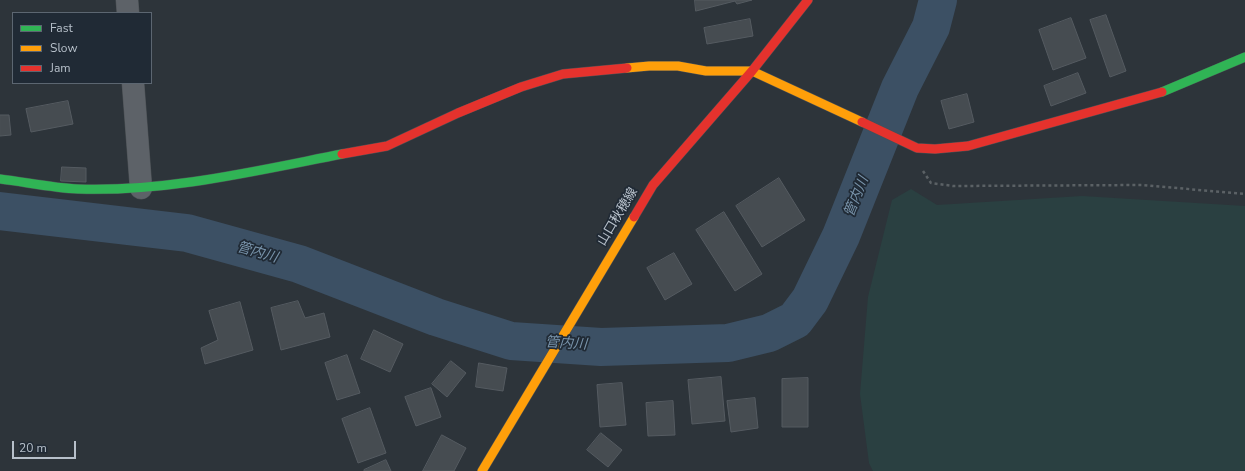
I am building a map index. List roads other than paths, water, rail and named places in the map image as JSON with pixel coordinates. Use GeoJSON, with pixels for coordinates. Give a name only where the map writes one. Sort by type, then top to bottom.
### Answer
{"type":"FeatureCollection","features":[{"type":"Feature","properties":{"kind":"street"},"geometry":{"type":"LineString","coordinates":[[127,0],[128,12]]}},
{"type":"Feature","properties":{"kind":"street","name":"山口秋穂線"},"geometry":{"type":"LineString","coordinates":[[482,471],[569,323],[653,185],[752,71],[808,0]]}},
{"type":"Feature","properties":{"kind":"street"},"geometry":{"type":"LineString","coordinates":[[0,179],[77,189],[141,188],[205,180],[387,146],[458,113],[521,87],[563,74],[649,66],[678,66],[706,71],[752,71],[917,148],[935,149],[968,146],[1164,91],[1245,57]]}},
{"type":"Feature","properties":{"kind":"street"},"geometry":{"type":"LineString","coordinates":[[133,84],[141,188]]}},
{"type":"Feature","properties":{"kind":"waterway","name":"管内川"},"geometry":{"type":"LineString","coordinates":[[0,211],[187,233],[299,264],[436,317],[511,341],[601,347],[728,343],[769,333],[795,320],[810,300],[841,236],[900,88],[931,27],[938,0]]}}]}
